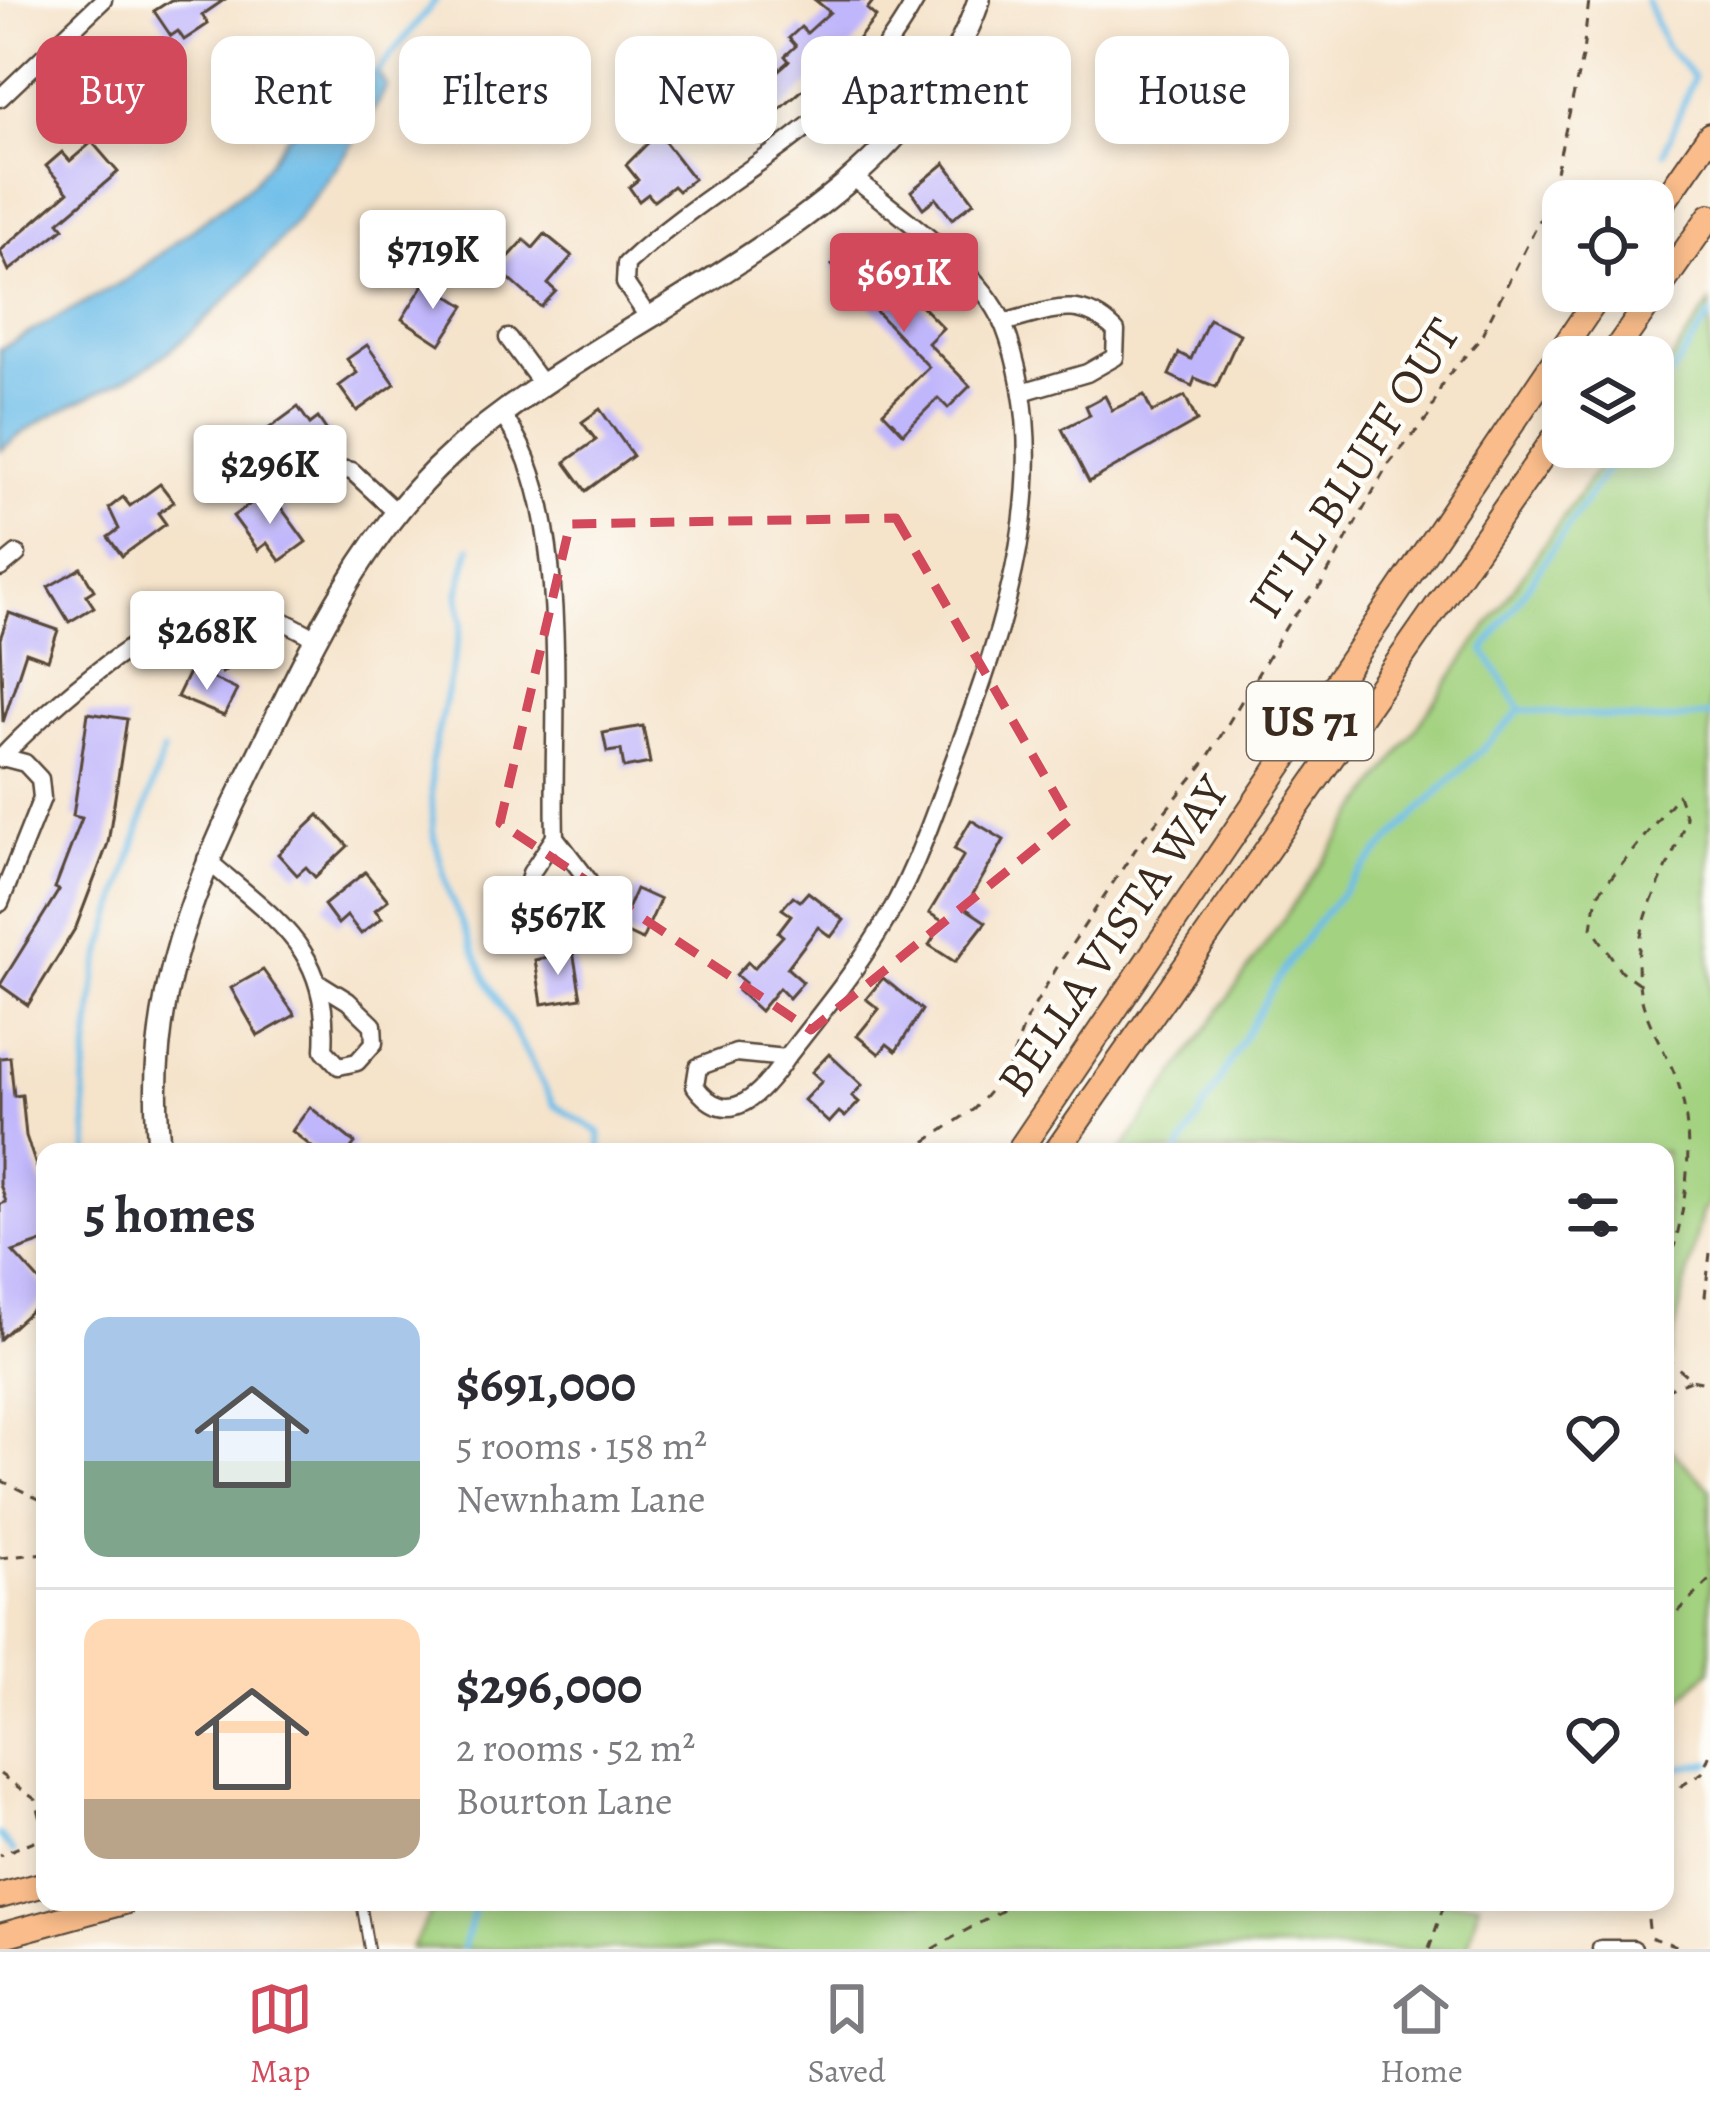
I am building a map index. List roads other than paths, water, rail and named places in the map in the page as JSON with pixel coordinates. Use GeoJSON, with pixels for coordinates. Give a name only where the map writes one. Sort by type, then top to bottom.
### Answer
{"type":"FeatureCollection","features":[{"type":"Feature","properties":{"kind":"main road"},"geometry":{"type":"LineString","coordinates":[[1674,187],[1710,135]]}},
{"type":"Feature","properties":{"kind":"main road"},"geometry":{"type":"LineString","coordinates":[[1627,336],[1710,216]]}},
{"type":"Feature","properties":{"kind":"main road","name":"BELLA VISTA WAY"},"geometry":{"type":"LineString","coordinates":[[1024,1143],[1588,312]]}},
{"type":"Feature","properties":{"kind":"main road","name":"BELLA VISTA WAY"},"geometry":{"type":"LineString","coordinates":[[1062,1143],[1542,456]]}},
{"type":"Feature","properties":{"kind":"main road"},"geometry":{"type":"LineString","coordinates":[[0,1896],[36,1886]]}},
{"type":"Feature","properties":{"kind":"main road"},"geometry":{"type":"LineString","coordinates":[[0,1936],[91,1911]]}},
{"type":"Feature","properties":{"kind":"street"},"geometry":{"type":"LineString","coordinates":[[0,98],[103,0]]}},
{"type":"Feature","properties":{"kind":"street"},"geometry":{"type":"LineString","coordinates":[[648,317],[625,284],[626,264],[826,116],[901,28],[916,0]]}},
{"type":"Feature","properties":{"kind":"street"},"geometry":{"type":"LineString","coordinates":[[160,1143],[155,1055],[173,952],[206,859],[318,638],[396,512],[454,452],[542,384],[743,261],[854,178],[943,70],[980,0]]}},
{"type":"Feature","properties":{"kind":"street"},"geometry":{"type":"LineString","coordinates":[[786,1058],[717,1056],[698,1066],[695,1086],[705,1100],[726,1109],[750,1103],[786,1058],[879,932],[922,844],[975,704],[1024,521],[1022,392],[1002,323],[992,304],[936,247],[854,178]]}},
{"type":"Feature","properties":{"kind":"street"},"geometry":{"type":"LineString","coordinates":[[1002,323],[1070,307],[1096,311],[1116,331],[1114,357],[1087,373],[1022,392]]}},
{"type":"Feature","properties":{"kind":"street"},"geometry":{"type":"LineString","coordinates":[[508,338],[542,384]]}},
{"type":"Feature","properties":{"kind":"street"},"geometry":{"type":"LineString","coordinates":[[501,414],[528,453],[548,531],[555,837],[531,873],[524,896],[553,920],[571,918],[588,901],[588,880],[555,837]]}},
{"type":"Feature","properties":{"kind":"street"},"geometry":{"type":"LineString","coordinates":[[326,467],[352,471],[396,512]]}},
{"type":"Feature","properties":{"kind":"street"},"geometry":{"type":"LineString","coordinates":[[0,568],[17,554]]}},
{"type":"Feature","properties":{"kind":"street"},"geometry":{"type":"LineString","coordinates":[[1,758],[83,680],[197,615],[226,606],[254,608],[318,638]]}},
{"type":"Feature","properties":{"kind":"street"},"geometry":{"type":"LineString","coordinates":[[0,903],[42,798],[40,779],[25,763],[1,758]]}},
{"type":"Feature","properties":{"kind":"street"},"geometry":{"type":"LineString","coordinates":[[206,859],[292,936],[314,966],[319,983],[326,1015],[324,1050],[339,1066],[357,1062],[374,1043],[373,1025],[348,1000],[319,983]]}},
{"type":"Feature","properties":{"kind":"street"},"geometry":{"type":"LineString","coordinates":[[1601,1949],[1634,1949]]}},
{"type":"Feature","properties":{"kind":"lane"},"geometry":{"type":"LineString","coordinates":[[363,1911],[369,1949]]}},
{"type":"Feature","properties":{"kind":"water"},"geometry":{"type":"Polygon","coordinates":[[[375,72],[387,86],[375,107],[375,72]]]}},
{"type":"Feature","properties":{"kind":"water"},"geometry":{"type":"Polygon","coordinates":[[[282,144],[352,144],[250,274],[183,339],[151,364],[34,425],[0,451],[0,349],[129,278],[253,183],[282,144]]]}},
{"type":"Feature","properties":{"kind":"waterway"},"geometry":{"type":"LineString","coordinates":[[375,75],[436,0]]}},
{"type":"Feature","properties":{"kind":"waterway"},"geometry":{"type":"LineString","coordinates":[[1647,0],[1665,45],[1694,77],[1664,152]]}},
{"type":"Feature","properties":{"kind":"waterway"},"geometry":{"type":"LineString","coordinates":[[1674,370],[1710,316]]}},
{"type":"Feature","properties":{"kind":"waterway"},"geometry":{"type":"LineString","coordinates":[[1520,709],[1484,650],[1608,468]]}},
{"type":"Feature","properties":{"kind":"waterway"},"geometry":{"type":"LineString","coordinates":[[470,548],[458,595],[462,623],[431,763],[433,831],[449,894],[487,980],[554,1105],[599,1132],[600,1143]]}},
{"type":"Feature","properties":{"kind":"waterway"},"geometry":{"type":"LineString","coordinates":[[1183,1143],[1270,992],[1311,931],[1379,852],[1521,710],[1655,721],[1710,715]]}},
{"type":"Feature","properties":{"kind":"waterway"},"geometry":{"type":"LineString","coordinates":[[87,1143],[84,1085],[97,970],[163,751]]}},
{"type":"Feature","properties":{"kind":"waterway"},"geometry":{"type":"LineString","coordinates":[[1674,1769],[1710,1763]]}},
{"type":"Feature","properties":{"kind":"waterway"},"geometry":{"type":"LineString","coordinates":[[0,1835],[13,1852]]}},
{"type":"Feature","properties":{"kind":"waterway"},"geometry":{"type":"LineString","coordinates":[[463,1949],[474,1911]]}}]}
